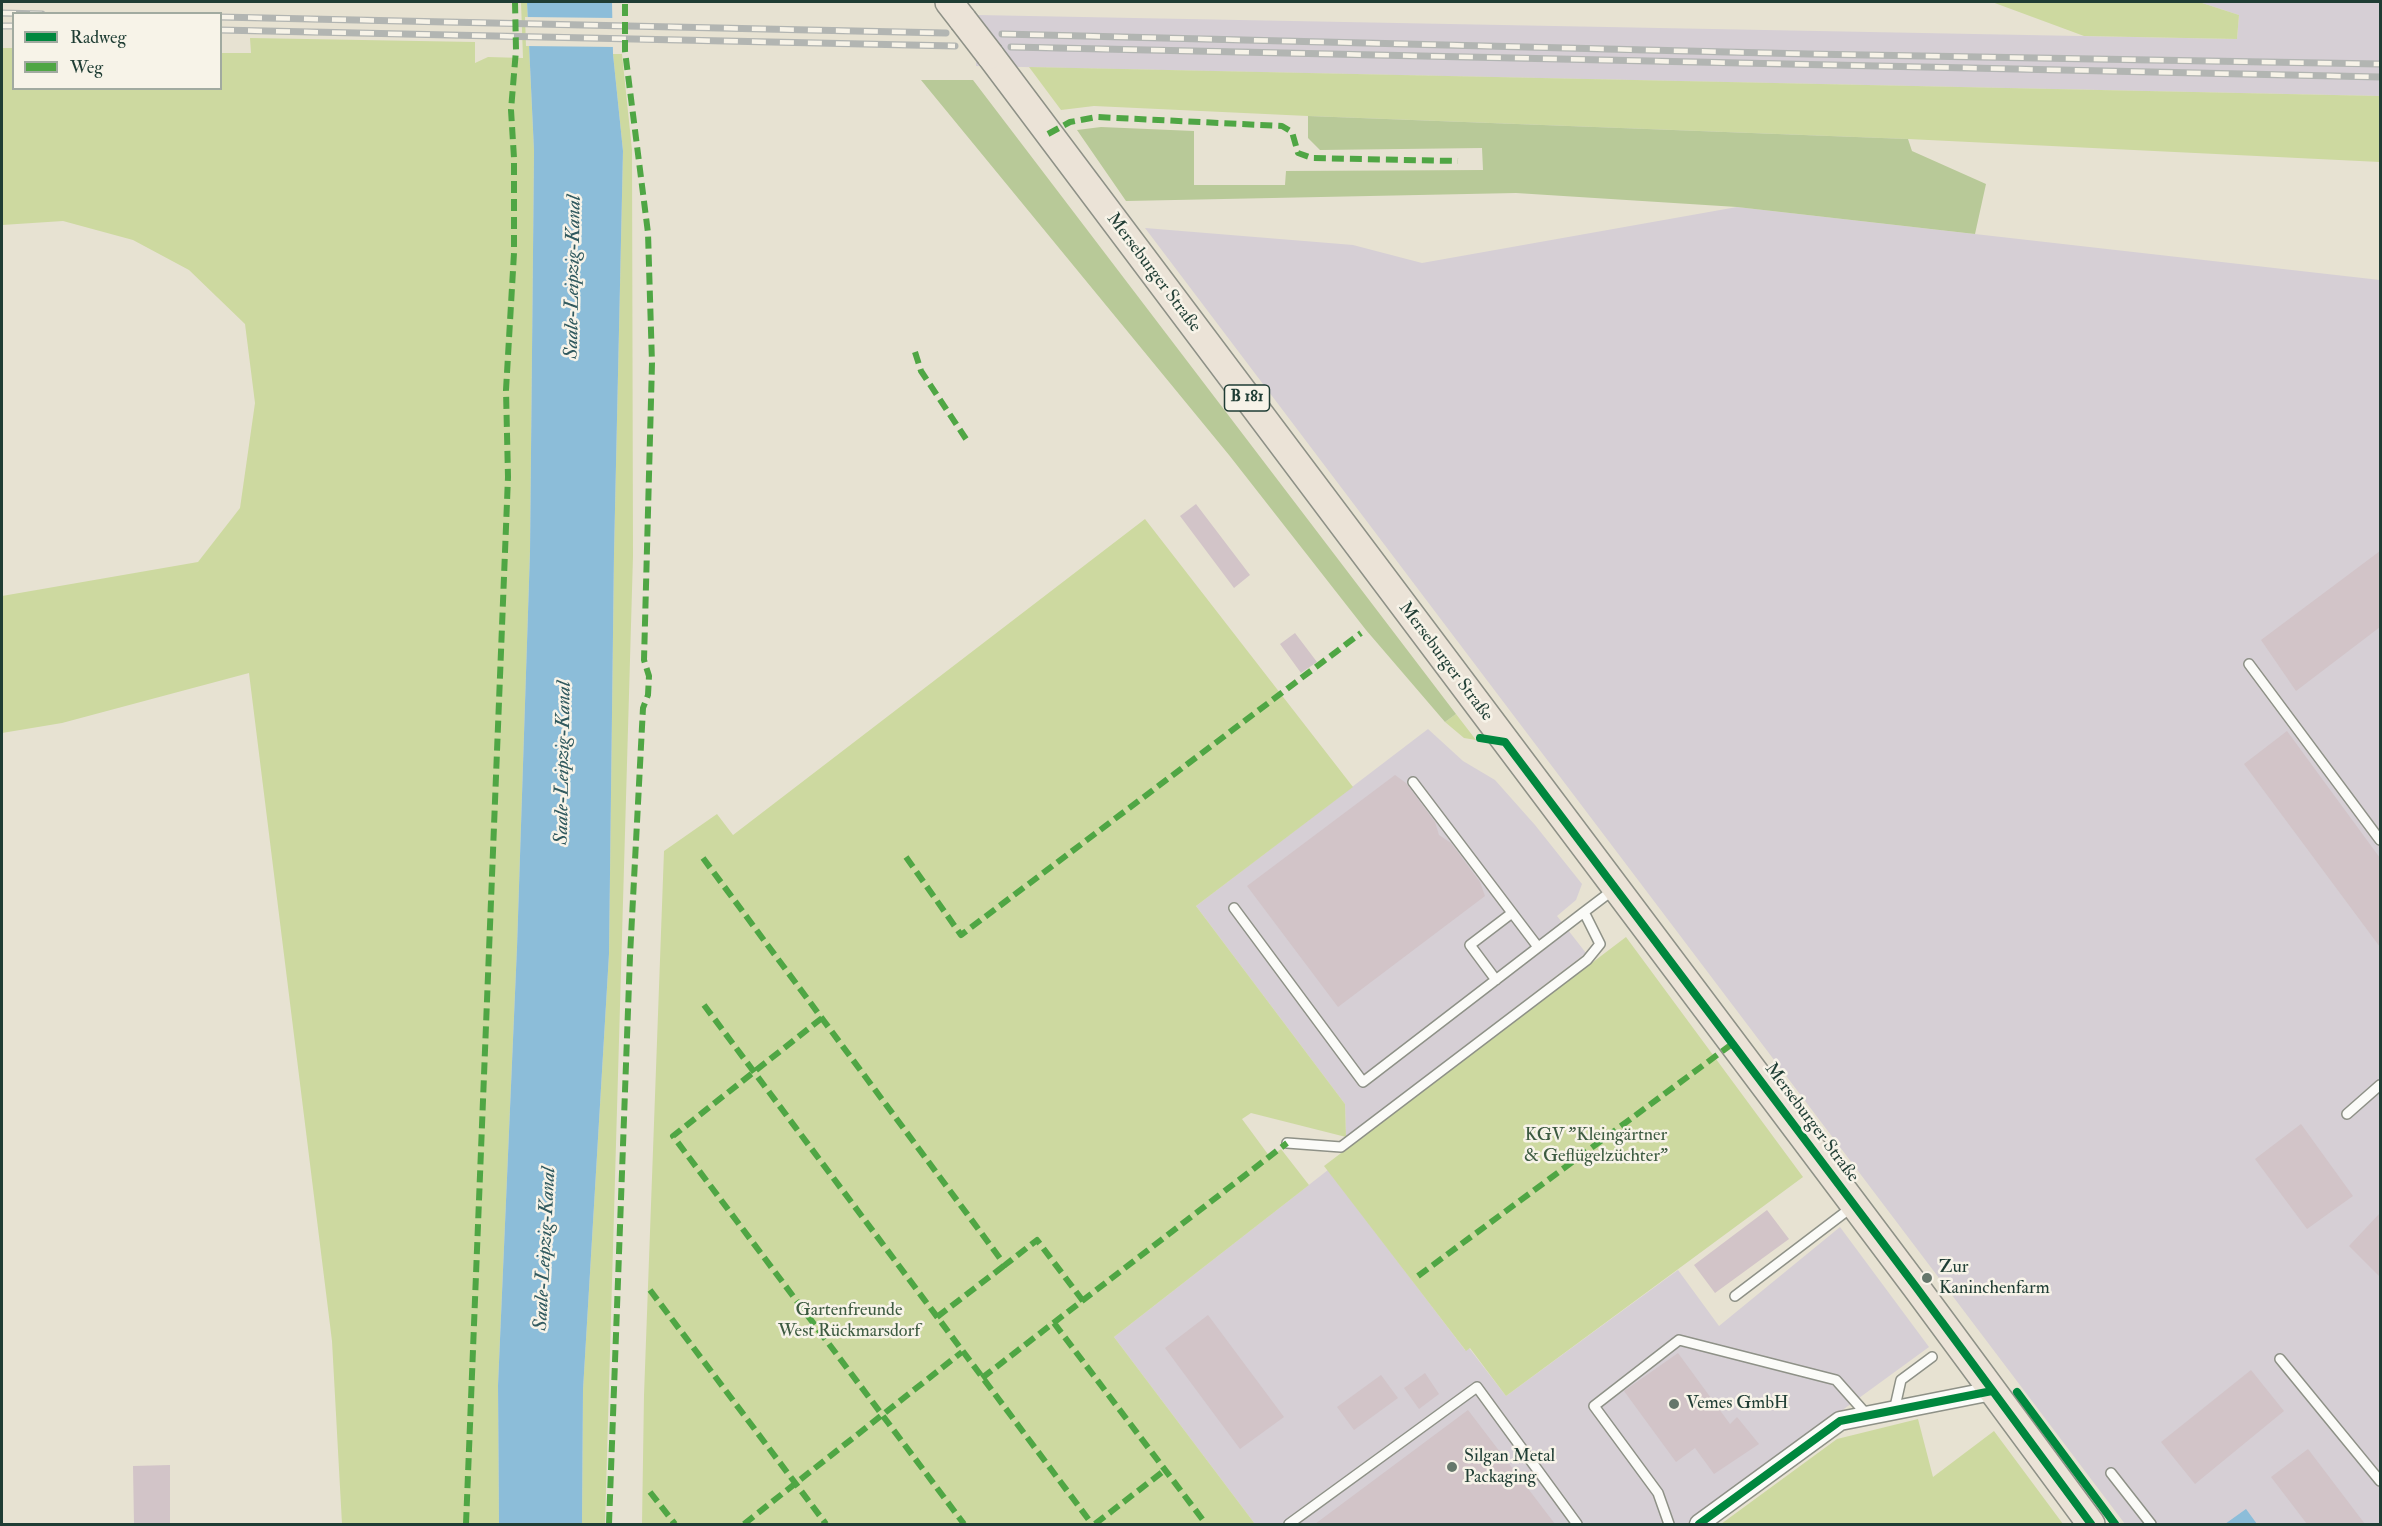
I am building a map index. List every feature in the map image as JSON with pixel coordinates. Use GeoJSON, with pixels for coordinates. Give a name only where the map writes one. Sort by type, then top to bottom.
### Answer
{"type":"FeatureCollection","features":[{"type":"Feature","properties":{"kind":"main road","name":"Merseburger Straße"},"geometry":{"type":"LineString","coordinates":[[956,11],[1854,1205],[2091,1524]]}},
{"type":"Feature","properties":{"kind":"street"},"geometry":{"type":"LineString","coordinates":[[1699,1524],[1840,1421],[1992,1391]]}},
{"type":"Feature","properties":{"kind":"lane"},"geometry":{"type":"LineString","coordinates":[[2249,664],[2380,840]]}},
{"type":"Feature","properties":{"kind":"lane"},"geometry":{"type":"LineString","coordinates":[[1413,782],[1538,947]]}},
{"type":"Feature","properties":{"kind":"lane"},"geometry":{"type":"LineString","coordinates":[[1234,908],[1363,1082],[1615,888]]}},
{"type":"Feature","properties":{"kind":"lane"},"geometry":{"type":"LineString","coordinates":[[1287,1143],[1341,1146],[1587,960],[1600,944],[1584,912]]}},
{"type":"Feature","properties":{"kind":"lane"},"geometry":{"type":"LineString","coordinates":[[1496,980],[1470,945],[1512,913]]}},
{"type":"Feature","properties":{"kind":"lane"},"geometry":{"type":"LineString","coordinates":[[2347,1114],[2380,1085]]}},
{"type":"Feature","properties":{"kind":"lane"},"geometry":{"type":"LineString","coordinates":[[1736,1296],[1854,1205]]}},
{"type":"Feature","properties":{"kind":"lane"},"geometry":{"type":"LineString","coordinates":[[1669,1524],[1658,1493],[1594,1406],[1679,1340],[1836,1380],[1868,1416]]}},
{"type":"Feature","properties":{"kind":"lane"},"geometry":{"type":"LineString","coordinates":[[1894,1411],[1901,1380],[1932,1358]]}},
{"type":"Feature","properties":{"kind":"lane"},"geometry":{"type":"LineString","coordinates":[[2280,1359],[2380,1481]]}},
{"type":"Feature","properties":{"kind":"lane"},"geometry":{"type":"LineString","coordinates":[[1288,1524],[1477,1387],[1577,1524]]}},
{"type":"Feature","properties":{"kind":"lane"},"geometry":{"type":"LineString","coordinates":[[2111,1473],[2151,1524]]}},
{"type":"Feature","properties":{"kind":"shaded area"},"geometry":{"type":"Polygon","coordinates":[[[2199,2],[2380,3],[2380,96],[976,66],[977,15],[2237,39],[2239,15],[2199,2]]]}},
{"type":"Feature","properties":{"kind":"shaded area"},"geometry":{"type":"Polygon","coordinates":[[[1737,207],[2380,280],[2380,1524],[2125,1524],[1145,228],[1353,245],[1422,263],[1737,207]]]}},
{"type":"Feature","properties":{"kind":"shaded area"},"geometry":{"type":"Polygon","coordinates":[[[1428,729],[1463,761],[1495,780],[1535,825],[1582,884],[1576,900],[1557,916],[1586,953],[1346,1137],[1345,1104],[1196,906],[1428,729]]]}},
{"type":"Feature","properties":{"kind":"shaded area"},"geometry":{"type":"Polygon","coordinates":[[[1328,1170],[1465,1350],[1469,1348],[1506,1396],[1678,1270],[1719,1326],[1840,1227],[1929,1347],[1686,1524],[1255,1524],[1114,1337],[1328,1170]]]}},
{"type":"Feature","properties":{"kind":"green space"},"geometry":{"type":"Polygon","coordinates":[[[521,2],[527,2],[534,151],[530,551],[517,947],[498,1385],[499,1524],[342,1524],[332,1341],[249,673],[62,723],[2,733],[2,596],[198,562],[240,508],[255,403],[245,324],[189,270],[133,240],[63,221],[2,225],[2,48],[12,48],[12,90],[222,90],[222,53],[251,53],[250,38],[475,42],[475,63],[488,57],[523,58],[521,2]]]}},
{"type":"Feature","properties":{"kind":"green space"},"geometry":{"type":"Polygon","coordinates":[[[1992,2],[2199,2],[2239,15],[2237,39],[2084,36],[1992,2]]]}},
{"type":"Feature","properties":{"kind":"green space"},"geometry":{"type":"Polygon","coordinates":[[[613,54],[622,54],[632,150],[633,556],[605,1524],[582,1524],[583,1390],[609,954],[614,554],[623,151],[613,54]]]}},
{"type":"Feature","properties":{"kind":"green space"},"geometry":{"type":"Polygon","coordinates":[[[1029,67],[2380,96],[2380,162],[1908,139],[1094,106],[1061,110],[1029,67]]]}},
{"type":"Feature","properties":{"kind":"green space"},"geometry":{"type":"Polygon","coordinates":[[[921,80],[973,80],[1456,714],[1445,722],[1366,630],[1229,455],[921,80]]]}},
{"type":"Feature","properties":{"kind":"green space"},"geometry":{"type":"Polygon","coordinates":[[[1308,116],[1908,139],[1912,151],[1986,184],[1975,234],[1737,207],[1516,193],[1126,201],[1077,130],[1101,127],[1194,131],[1194,185],[1285,185],[1286,171],[1483,170],[1482,148],[1320,150],[1308,138],[1308,116]]]}},
{"type":"Feature","properties":{"kind":"green space","name":"Gartenfreunde West Rückmarsdorf"},"geometry":{"type":"Polygon","coordinates":[[[1145,519],[1353,787],[1196,906],[1345,1104],[1346,1137],[1251,1113],[1242,1119],[1270,1157],[1281,1149],[1309,1185],[1114,1337],[1255,1524],[642,1524],[644,1395],[664,851],[717,814],[733,835],[1145,519]]]}},
{"type":"Feature","properties":{"kind":"green space"},"geometry":{"type":"Polygon","coordinates":[[[1456,714],[1476,740],[1464,738],[1445,722],[1456,714]]]}},
{"type":"Feature","properties":{"kind":"green space","name":"KGV \"Kleingärtner & Geflügelzüchter\""},"geometry":{"type":"Polygon","coordinates":[[[1626,937],[1803,1177],[1506,1396],[1470,1348],[1466,1351],[1324,1166],[1626,937]]]}},
{"type":"Feature","properties":{"kind":"green space"},"geometry":{"type":"Polygon","coordinates":[[[1918,1419],[1933,1477],[1994,1431],[2063,1524],[1721,1524],[1837,1439],[1918,1419]]]}},
{"type":"Feature","properties":{"kind":"water","name":"Saale-Leipzig-Kanal"},"geometry":{"type":"Polygon","coordinates":[[[527,2],[612,2],[613,54],[623,151],[614,554],[609,954],[583,1390],[582,1524],[499,1524],[498,1385],[517,947],[530,551],[534,151],[527,2]]]}},
{"type":"Feature","properties":{"kind":"water"},"geometry":{"type":"Polygon","coordinates":[[[2246,1509],[2257,1524],[2225,1524],[2246,1509]]]}},
{"type":"Feature","properties":{"kind":"pier"},"geometry":{"type":"Polygon","coordinates":[[[525,17],[615,18],[616,47],[526,46],[525,17]]]}},
{"type":"Feature","properties":{"kind":"building"},"geometry":{"type":"Polygon","coordinates":[[[1196,504],[1250,575],[1234,588],[1180,516],[1196,504]]]}},
{"type":"Feature","properties":{"kind":"building"},"geometry":{"type":"Polygon","coordinates":[[[2380,551],[2380,627],[2296,691],[2261,640],[2380,551]]]}},
{"type":"Feature","properties":{"kind":"building"},"geometry":{"type":"Polygon","coordinates":[[[1295,633],[1317,662],[1301,673],[1280,644],[1295,633]]]}},
{"type":"Feature","properties":{"kind":"building"},"geometry":{"type":"Polygon","coordinates":[[[2287,731],[2380,858],[2380,947],[2244,764],[2287,731]]]}},
{"type":"Feature","properties":{"kind":"building"},"geometry":{"type":"Polygon","coordinates":[[[1395,775],[1406,783],[1435,822],[1439,835],[1451,843],[1480,882],[1485,896],[1338,1007],[1247,886],[1395,775]]]}},
{"type":"Feature","properties":{"kind":"building"},"geometry":{"type":"Polygon","coordinates":[[[2301,1124],[2353,1196],[2307,1229],[2255,1159],[2301,1124]]]}},
{"type":"Feature","properties":{"kind":"building"},"geometry":{"type":"Polygon","coordinates":[[[1767,1210],[1789,1239],[1715,1293],[1694,1265],[1767,1210]]]}},
{"type":"Feature","properties":{"kind":"building"},"geometry":{"type":"Polygon","coordinates":[[[2380,1213],[2380,1277],[2349,1246],[2380,1213]]]}},
{"type":"Feature","properties":{"kind":"building"},"geometry":{"type":"Polygon","coordinates":[[[1208,1315],[1284,1417],[1240,1449],[1165,1348],[1208,1315]]]}},
{"type":"Feature","properties":{"kind":"building","name":"Vemes GmbH"},"geometry":{"type":"Polygon","coordinates":[[[1678,1353],[1730,1424],[1737,1417],[1759,1444],[1714,1474],[1695,1448],[1676,1462],[1624,1391],[1678,1353]]]}},
{"type":"Feature","properties":{"kind":"building"},"geometry":{"type":"Polygon","coordinates":[[[2251,1370],[2284,1411],[2195,1484],[2161,1442],[2251,1370]]]}},
{"type":"Feature","properties":{"kind":"building"},"geometry":{"type":"Polygon","coordinates":[[[1425,1373],[1439,1394],[1419,1409],[1404,1388],[1425,1373]]]}},
{"type":"Feature","properties":{"kind":"building"},"geometry":{"type":"Polygon","coordinates":[[[1381,1375],[1398,1398],[1354,1430],[1337,1407],[1381,1375]]]}},
{"type":"Feature","properties":{"kind":"building","name":"Silgan Metal Packaging"},"geometry":{"type":"Polygon","coordinates":[[[1468,1410],[1555,1524],[1315,1524],[1468,1410]]]}},
{"type":"Feature","properties":{"kind":"building"},"geometry":{"type":"Polygon","coordinates":[[[2308,1449],[2365,1524],[2307,1524],[2271,1477],[2308,1449]]]}},
{"type":"Feature","properties":{"kind":"building"},"geometry":{"type":"Polygon","coordinates":[[[170,1465],[170,1524],[134,1524],[133,1466],[170,1465]]]}},
{"type":"Feature","properties":{"kind":"railway"},"geometry":{"type":"LineString","coordinates":[[2,13],[12,13]]}},
{"type":"Feature","properties":{"kind":"railway"},"geometry":{"type":"LineString","coordinates":[[222,17],[946,33]]}},
{"type":"Feature","properties":{"kind":"railway"},"geometry":{"type":"LineString","coordinates":[[2,26],[12,26]]}},
{"type":"Feature","properties":{"kind":"railway"},"geometry":{"type":"LineString","coordinates":[[222,30],[955,46]]}},
{"type":"Feature","properties":{"kind":"railway"},"geometry":{"type":"LineString","coordinates":[[1002,34],[1808,54],[2380,64]]}},
{"type":"Feature","properties":{"kind":"railway"},"geometry":{"type":"LineString","coordinates":[[1011,47],[2380,77]]}},
{"type":"Feature","properties":{"kind":"marked path"},"geometry":{"type":"LineString","coordinates":[[466,1524],[508,477],[506,390],[514,253],[514,158],[511,110],[516,50],[515,2]]}},
{"type":"Feature","properties":{"kind":"marked path"},"geometry":{"type":"LineString","coordinates":[[609,1524],[630,956],[643,708],[648,695],[649,676],[644,660],[652,363],[648,233],[625,51],[625,2]]}},
{"type":"Feature","properties":{"kind":"marked path"},"geometry":{"type":"LineString","coordinates":[[1048,134],[1070,122],[1097,117],[1282,126],[1292,132],[1298,153],[1312,158],[1458,161]]}},
{"type":"Feature","properties":{"kind":"marked path"},"geometry":{"type":"LineString","coordinates":[[915,352],[921,371],[966,439]]}},
{"type":"Feature","properties":{"kind":"marked path"},"geometry":{"type":"LineString","coordinates":[[906,857],[961,935],[1361,633]]}},
{"type":"Feature","properties":{"kind":"marked path"},"geometry":{"type":"LineString","coordinates":[[703,858],[1005,1265],[1037,1240],[1083,1301]]}},
{"type":"Feature","properties":{"kind":"marked path"},"geometry":{"type":"LineString","coordinates":[[704,1005],[1092,1524]]}},
{"type":"Feature","properties":{"kind":"marked path"},"geometry":{"type":"LineString","coordinates":[[822,1018],[673,1136],[964,1524]]}},
{"type":"Feature","properties":{"kind":"marked path"},"geometry":{"type":"LineString","coordinates":[[1418,1276],[1732,1044]]}},
{"type":"Feature","properties":{"kind":"marked path"},"geometry":{"type":"LineString","coordinates":[[982,1378],[1287,1143]]}},
{"type":"Feature","properties":{"kind":"marked path"},"geometry":{"type":"LineString","coordinates":[[937,1317],[1005,1265]]}},
{"type":"Feature","properties":{"kind":"marked path"},"geometry":{"type":"LineString","coordinates":[[650,1290],[826,1524]]}},
{"type":"Feature","properties":{"kind":"marked path"},"geometry":{"type":"LineString","coordinates":[[1054,1323],[1206,1524]]}},
{"type":"Feature","properties":{"kind":"marked path"},"geometry":{"type":"LineString","coordinates":[[744,1524],[962,1352]]}},
{"type":"Feature","properties":{"kind":"marked path"},"geometry":{"type":"LineString","coordinates":[[1095,1524],[1165,1470]]}},
{"type":"Feature","properties":{"kind":"marked path"},"geometry":{"type":"LineString","coordinates":[[650,1492],[675,1524]]}},
{"type":"Feature","properties":{"kind":"cycle path"},"geometry":{"type":"LineString","coordinates":[[1480,738],[1505,742],[1916,1287],[2091,1524]]}},
{"type":"Feature","properties":{"kind":"cycle path"},"geometry":{"type":"LineString","coordinates":[[1699,1524],[1840,1421],[1992,1391]]}},
{"type":"Feature","properties":{"kind":"cycle path"},"geometry":{"type":"LineString","coordinates":[[2017,1392],[2115,1524]]}},
{"type":"Feature","properties":{"kind":"place","name":"Zur Kaninchenfarm"},"geometry":{"type":"Point","coordinates":[1927,1278]}},
{"type":"Feature","properties":{"kind":"place","name":"Vemes GmbH"},"geometry":{"type":"Point","coordinates":[1674,1404]}},
{"type":"Feature","properties":{"kind":"place","name":"Silgan Metal Packaging"},"geometry":{"type":"Point","coordinates":[1452,1467]}}]}
